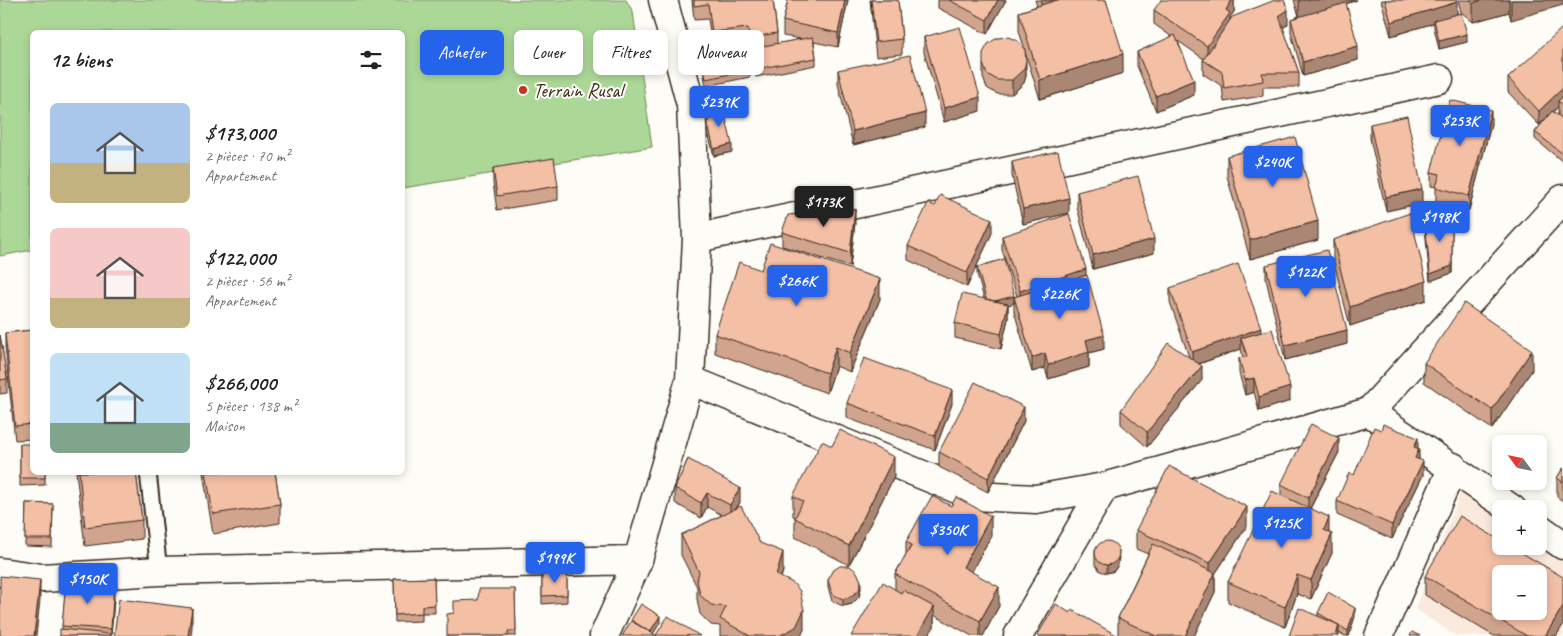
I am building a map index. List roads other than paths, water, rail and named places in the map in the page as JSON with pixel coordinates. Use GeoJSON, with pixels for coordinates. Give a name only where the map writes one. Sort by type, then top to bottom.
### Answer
{"type":"FeatureCollection","features":[{"type":"Feature","properties":{"kind":"street"},"geometry":{"type":"LineString","coordinates":[[604,636],[638,560],[690,380],[697,238],[691,105],[663,0]]}},
{"type":"Feature","properties":{"kind":"street"},"geometry":{"type":"LineString","coordinates":[[697,238],[1439,79]]}},
{"type":"Feature","properties":{"kind":"street"},"geometry":{"type":"LineString","coordinates":[[690,380],[974,496],[1036,499],[1104,487],[1369,412],[1563,198]]}},
{"type":"Feature","properties":{"kind":"street"},"geometry":{"type":"LineString","coordinates":[[1369,412],[1499,500]]}},
{"type":"Feature","properties":{"kind":"street"},"geometry":{"type":"LineString","coordinates":[[1379,636],[1453,467]]}},
{"type":"Feature","properties":{"kind":"street"},"geometry":{"type":"LineString","coordinates":[[1018,636],[1104,487]]}},
{"type":"Feature","properties":{"kind":"street"},"geometry":{"type":"LineString","coordinates":[[1547,534],[1563,545]]}},
{"type":"Feature","properties":{"kind":"street"},"geometry":{"type":"LineString","coordinates":[[0,572],[42,578],[159,572],[638,560]]}},
{"type":"Feature","properties":{"kind":"lane"},"geometry":{"type":"LineString","coordinates":[[148,475],[159,572]]}},
{"type":"Feature","properties":{"kind":"place","name":"Terrain Rusal"},"geometry":{"type":"Point","coordinates":[523,90]}}]}
